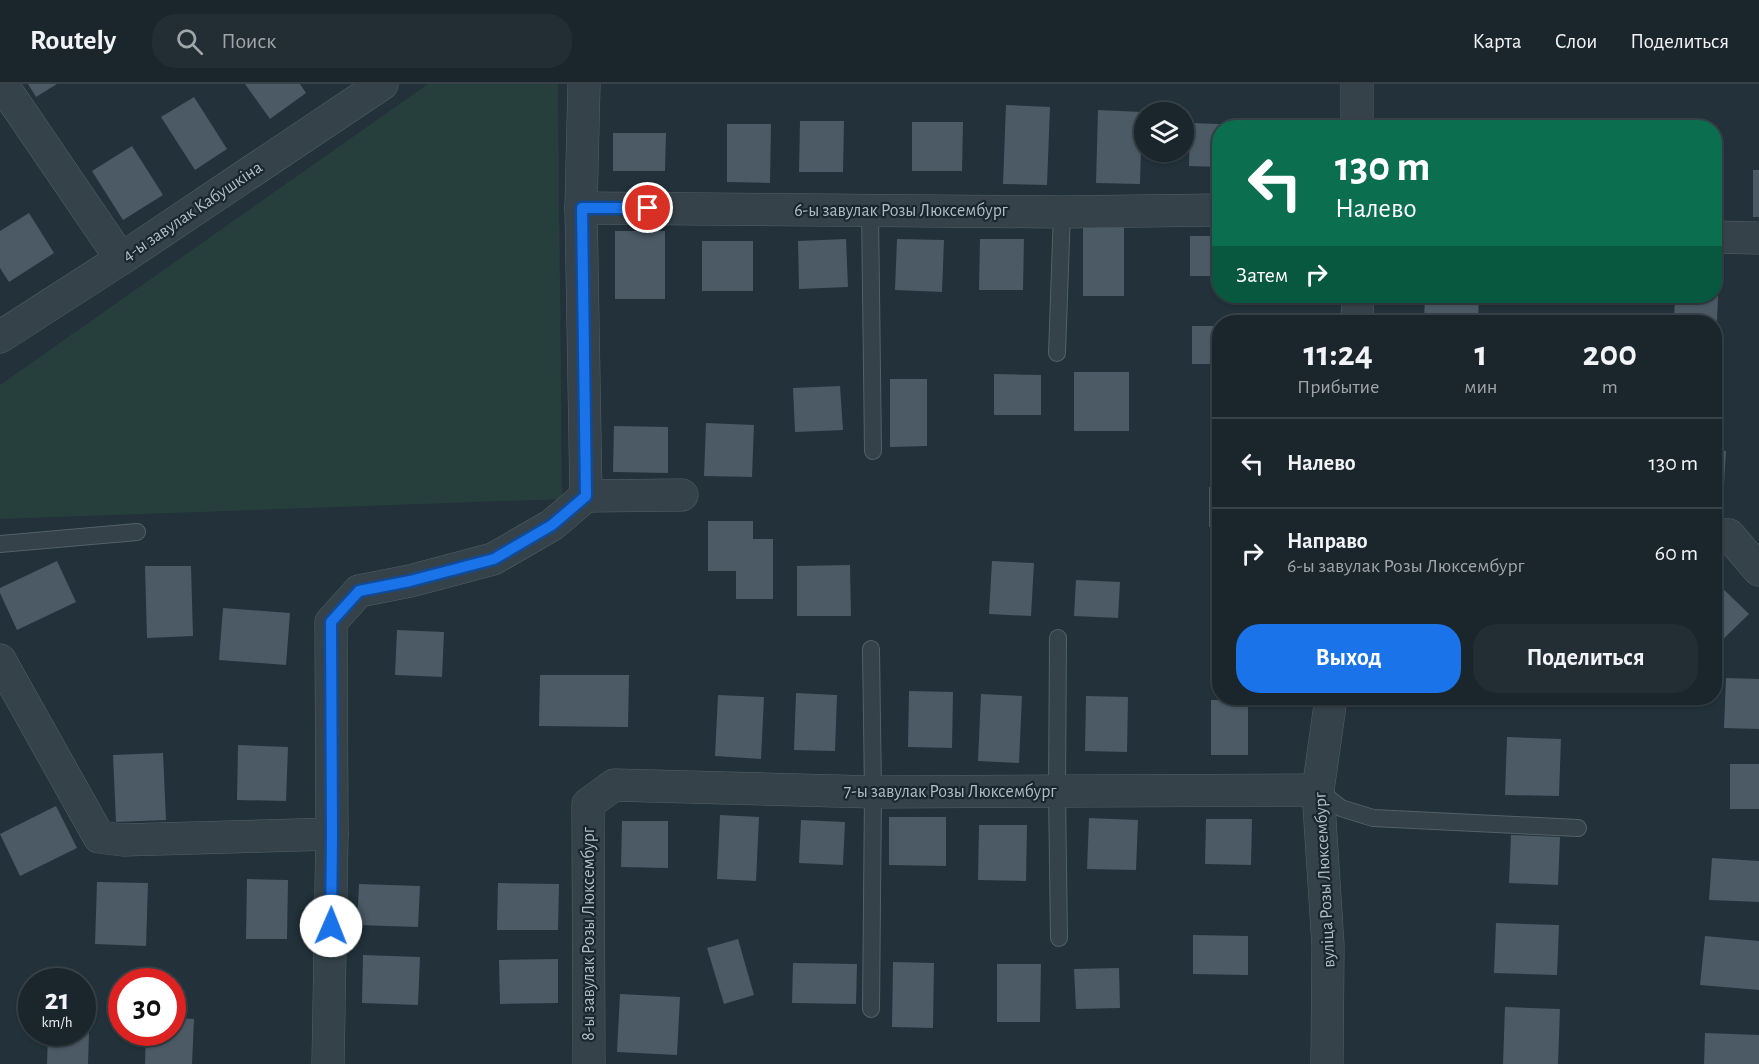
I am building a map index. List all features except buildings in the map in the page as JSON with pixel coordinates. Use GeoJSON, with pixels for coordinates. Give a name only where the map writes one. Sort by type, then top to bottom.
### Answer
{"type":"FeatureCollection","features":[{"type":"Feature","properties":{"kind":"street"},"geometry":{"type":"LineString","coordinates":[[2,84],[121,259]]}},
{"type":"Feature","properties":{"kind":"street","name":"4-ы завулак Кабушкіна"},"geometry":{"type":"LineString","coordinates":[[0,337],[382,84]]}},
{"type":"Feature","properties":{"kind":"street"},"geometry":{"type":"LineString","coordinates":[[584,84],[582,208],[586,496]]}},
{"type":"Feature","properties":{"kind":"street"},"geometry":{"type":"LineString","coordinates":[[1357,84],[1357,120]]}},
{"type":"Feature","properties":{"kind":"street","name":"6-ы завулак Розы Люксембург"},"geometry":{"type":"LineString","coordinates":[[582,208],[1062,212],[1212,210]]}},
{"type":"Feature","properties":{"kind":"street"},"geometry":{"type":"LineString","coordinates":[[1722,237],[1759,238]]}},
{"type":"Feature","properties":{"kind":"street"},"geometry":{"type":"LineString","coordinates":[[328,1064],[332,834],[331,622],[359,591],[410,581],[494,559],[552,525],[586,496],[682,495]]}},
{"type":"Feature","properties":{"kind":"street"},"geometry":{"type":"LineString","coordinates":[[1722,535],[1729,536],[1759,570]]}},
{"type":"Feature","properties":{"kind":"street"},"geometry":{"type":"LineString","coordinates":[[0,660],[99,837],[123,840],[332,834]]}},
{"type":"Feature","properties":{"kind":"street","name":"вуліца Розы Люксембург"},"geometry":{"type":"LineString","coordinates":[[1327,1064],[1328,945],[1318,789],[1330,705]]}},
{"type":"Feature","properties":{"kind":"street","name":"7-ы завулак Розы Люксембург"},"geometry":{"type":"LineString","coordinates":[[588,804],[614,785],[873,792],[1318,789]]}},
{"type":"Feature","properties":{"kind":"street","name":"8-ы завулак Розы Люксембург"},"geometry":{"type":"LineString","coordinates":[[588,804],[589,1064]]}},
{"type":"Feature","properties":{"kind":"lane"},"geometry":{"type":"LineString","coordinates":[[870,210],[873,451]]}},
{"type":"Feature","properties":{"kind":"lane"},"geometry":{"type":"LineString","coordinates":[[1057,353],[1062,212]]}},
{"type":"Feature","properties":{"kind":"lane"},"geometry":{"type":"LineString","coordinates":[[0,544],[137,532]]}},
{"type":"Feature","properties":{"kind":"lane"},"geometry":{"type":"LineString","coordinates":[[1058,638],[1059,938]]}},
{"type":"Feature","properties":{"kind":"lane"},"geometry":{"type":"LineString","coordinates":[[871,1009],[872,649]]}},
{"type":"Feature","properties":{"kind":"lane"},"geometry":{"type":"LineString","coordinates":[[1318,789],[1341,808],[1373,818],[1578,828]]}},
{"type":"Feature","properties":{"kind":"green space"},"geometry":{"type":"Polygon","coordinates":[[[428,84],[558,84],[562,499],[1,519],[0,385],[428,84]]]}},
{"type":"Feature","properties":{"kind":"route"},"geometry":{"type":"LineString","coordinates":[[331,926],[331,622],[359,591],[410,581],[494,559],[552,525],[586,496],[582,208],[648,208]]}}]}
